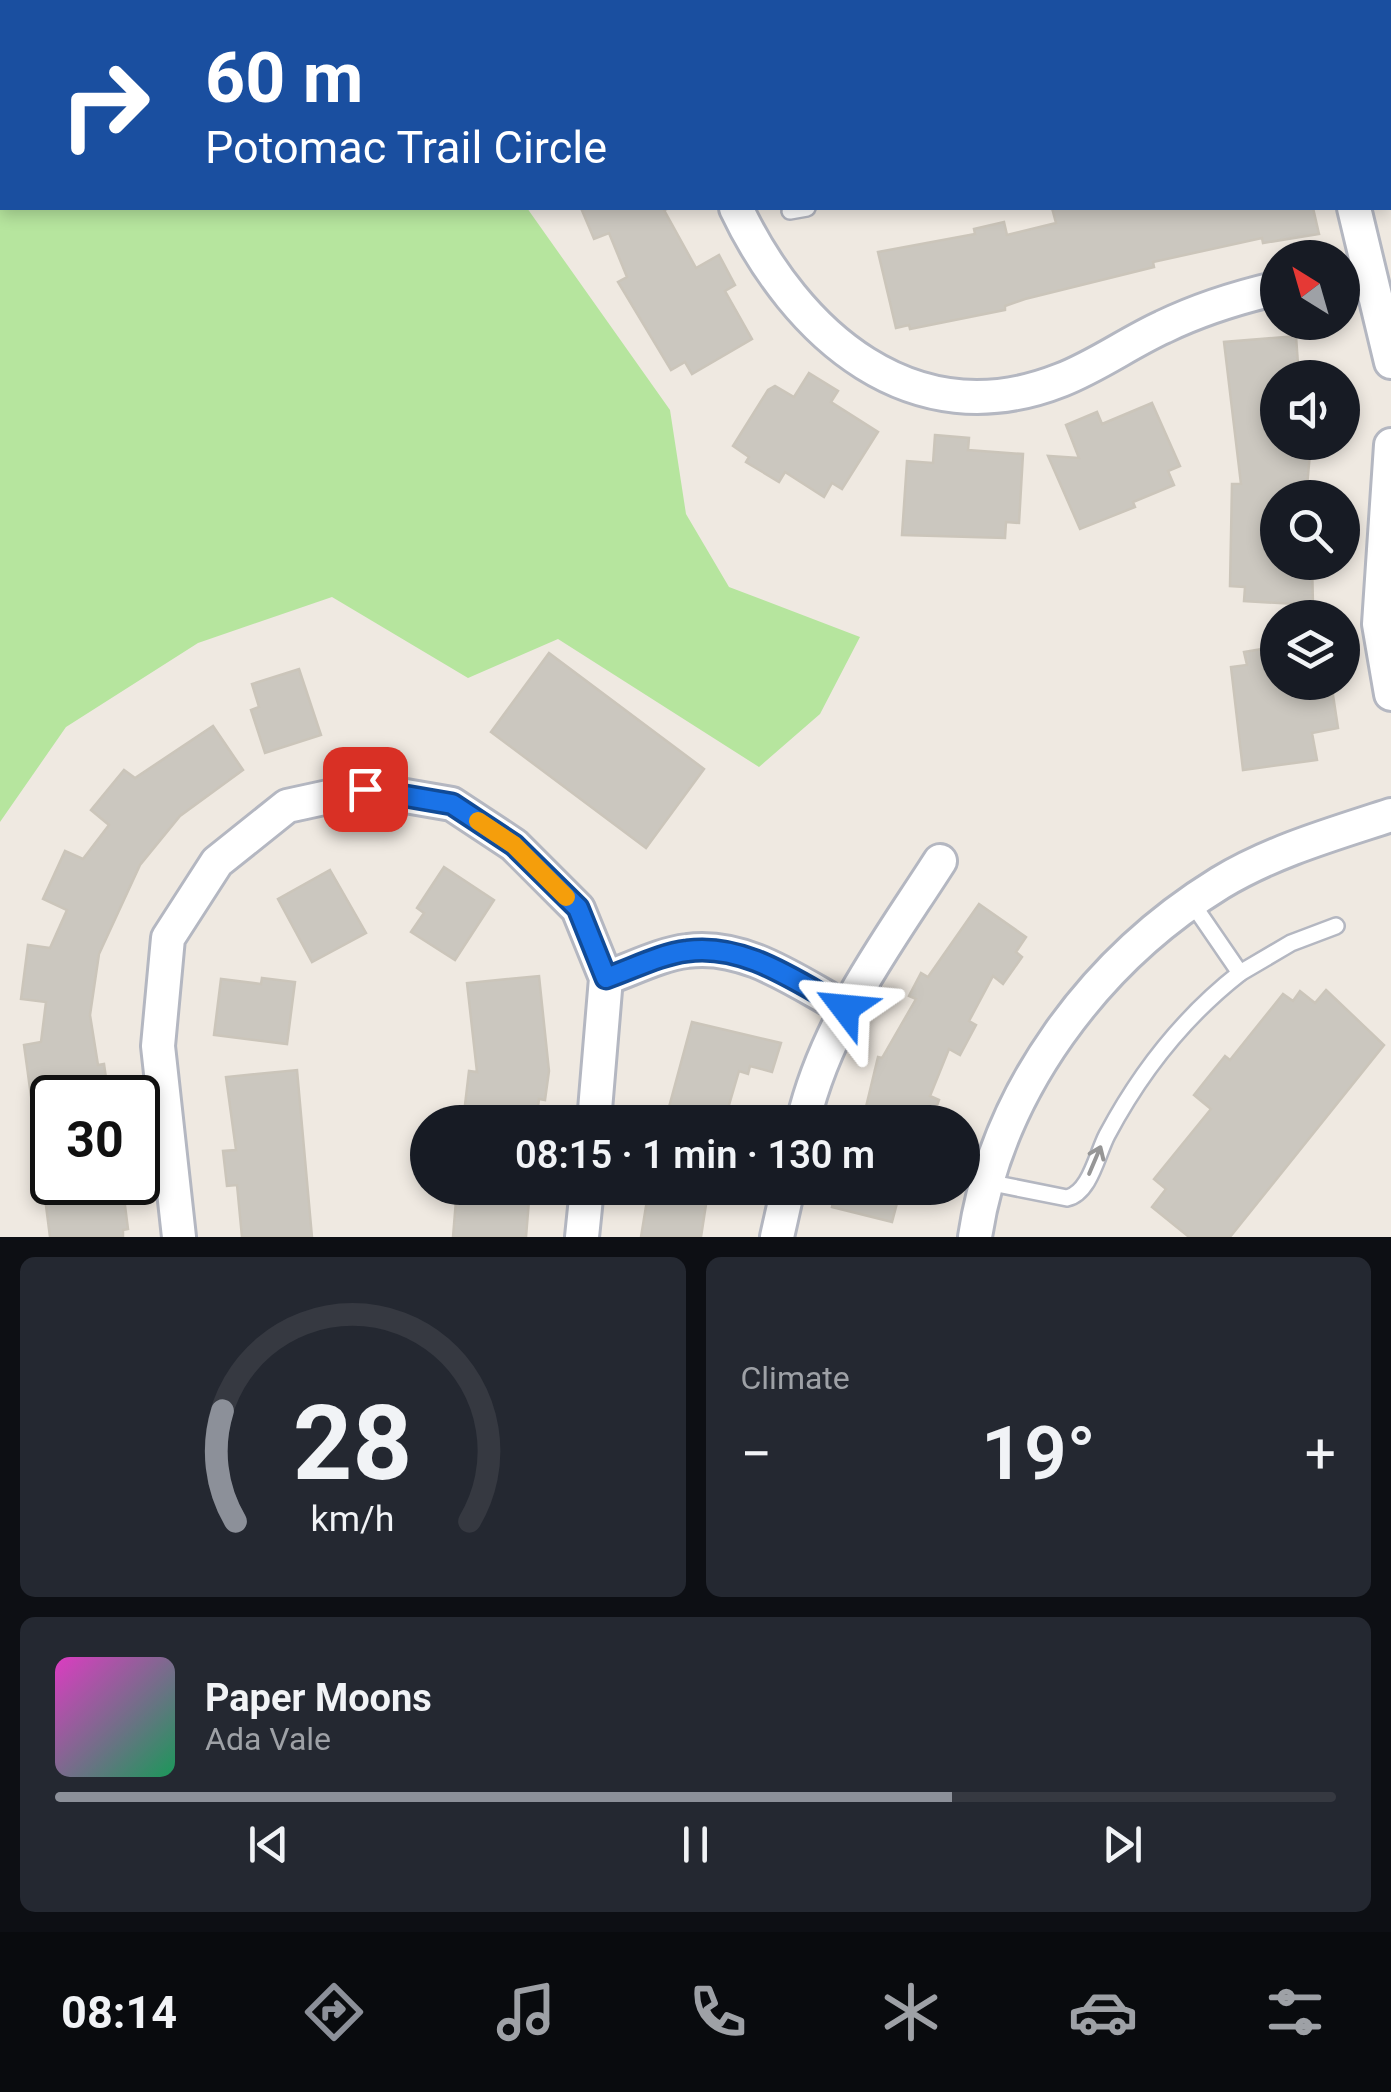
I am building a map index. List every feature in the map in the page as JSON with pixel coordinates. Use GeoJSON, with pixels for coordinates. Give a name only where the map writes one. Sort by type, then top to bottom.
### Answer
{"type":"FeatureCollection","features":[{"type":"Feature","properties":{"kind":"street"},"geometry":{"type":"LineString","coordinates":[[737,210],[771,271],[815,328],[841,351],[870,367],[935,390],[1006,394],[1060,380],[1165,325],[1260,294]]}},
{"type":"Feature","properties":{"kind":"street"},"geometry":{"type":"LineString","coordinates":[[1354,210],[1391,362]]}},
{"type":"Feature","properties":{"kind":"street"},"geometry":{"type":"LineString","coordinates":[[1391,445],[1379,624],[1391,694]]}},
{"type":"Feature","properties":{"kind":"street"},"geometry":{"type":"LineString","coordinates":[[179,1237],[158,1046],[168,938],[217,862],[288,806],[365,789],[452,804],[514,845],[578,908],[606,978],[595,1105]]}},
{"type":"Feature","properties":{"kind":"street"},"geometry":{"type":"LineString","coordinates":[[975,1237],[999,1138],[1045,1052],[1110,972],[1222,882],[1301,844],[1391,816]]}},
{"type":"Feature","properties":{"kind":"street"},"geometry":{"type":"LineString","coordinates":[[807,1105],[845,1008],[940,861]]}},
{"type":"Feature","properties":{"kind":"street"},"geometry":{"type":"LineString","coordinates":[[606,978],[687,950],[734,953],[765,964],[845,1008]]}},
{"type":"Feature","properties":{"kind":"street"},"geometry":{"type":"LineString","coordinates":[[582,1237],[585,1205]]}},
{"type":"Feature","properties":{"kind":"street"},"geometry":{"type":"LineString","coordinates":[[777,1237],[784,1205]]}},
{"type":"Feature","properties":{"kind":"lane"},"geometry":{"type":"LineString","coordinates":[[1192,903],[1240,973]]}},
{"type":"Feature","properties":{"kind":"lane"},"geometry":{"type":"LineString","coordinates":[[987,1182],[1073,1198],[1084,1186],[1124,1103],[1188,1019],[1240,973],[1290,943],[1336,926]]}},
{"type":"Feature","properties":{"kind":"green space"},"geometry":{"type":"Polygon","coordinates":[[[0,210],[528,210],[670,410],[686,514],[729,587],[860,637],[820,714],[759,767],[558,639],[468,678],[332,597],[198,643],[66,727],[0,822],[0,210]]]}},
{"type":"Feature","properties":{"kind":"building"},"geometry":{"type":"Polygon","coordinates":[[[582,210],[664,210],[696,268],[719,255],[735,285],[725,291],[752,339],[692,374],[685,362],[671,370],[618,282],[627,277],[609,233],[594,239],[582,210]]]}},
{"type":"Feature","properties":{"kind":"building"},"geometry":{"type":"Polygon","coordinates":[[[1053,210],[1313,210],[1319,234],[1282,240],[1262,238],[1153,262],[1154,267],[1025,299],[1005,306],[1005,310],[910,329],[909,325],[896,328],[878,252],[975,234],[974,229],[1004,222],[1007,235],[1056,223],[1053,210]]]}},
{"type":"Feature","properties":{"kind":"building"},"geometry":{"type":"Polygon","coordinates":[[[1296,340],[1298,360],[1260,360],[1260,460],[1309,460],[1308,480],[1260,480],[1260,580],[1312,580],[1313,600],[1244,601],[1245,587],[1230,586],[1232,484],[1241,484],[1224,342],[1296,340]]]}},
{"type":"Feature","properties":{"kind":"building"},"geometry":{"type":"Polygon","coordinates":[[[809,373],[838,391],[831,402],[878,432],[842,489],[832,483],[824,497],[785,472],[779,482],[746,462],[749,457],[733,446],[768,390],[775,386],[794,397],[809,373]]]}},
{"type":"Feature","properties":{"kind":"building"},"geometry":{"type":"Polygon","coordinates":[[[1152,403],[1180,466],[1168,471],[1174,485],[1133,502],[1135,507],[1080,529],[1048,456],[1079,458],[1066,425],[1097,412],[1102,424],[1152,403]]]}},
{"type":"Feature","properties":{"kind":"building"},"geometry":{"type":"Polygon","coordinates":[[[935,435],[969,438],[968,450],[1023,454],[1019,523],[1006,522],[1005,538],[902,535],[907,461],[933,463],[935,435]]]}},
{"type":"Feature","properties":{"kind":"building"},"geometry":{"type":"Polygon","coordinates":[[[1260,649],[1260,700],[1334,700],[1338,728],[1312,733],[1317,760],[1243,770],[1231,667],[1247,665],[1244,652],[1260,649]]]}},
{"type":"Feature","properties":{"kind":"building"},"geometry":{"type":"Polygon","coordinates":[[[549,653],[704,769],[646,848],[491,732],[549,653]]]}},
{"type":"Feature","properties":{"kind":"building"},"geometry":{"type":"Polygon","coordinates":[[[299,669],[321,735],[265,753],[251,710],[259,707],[252,684],[299,669]]]}},
{"type":"Feature","properties":{"kind":"building"},"geometry":{"type":"Polygon","coordinates":[[[213,726],[243,770],[180,816],[140,865],[99,954],[90,1015],[98,1065],[104,1064],[106,1075],[30,1075],[30,1088],[24,1045],[41,1042],[46,1002],[21,999],[28,945],[50,948],[67,910],[43,899],[65,851],[83,859],[109,825],[91,810],[124,770],[135,778],[213,726]]]}},
{"type":"Feature","properties":{"kind":"building"},"geometry":{"type":"Polygon","coordinates":[[[444,867],[494,900],[455,960],[411,932],[424,913],[417,908],[444,867]]]}},
{"type":"Feature","properties":{"kind":"building"},"geometry":{"type":"Polygon","coordinates":[[[330,870],[366,933],[312,962],[278,899],[330,870]]]}},
{"type":"Feature","properties":{"kind":"building"},"geometry":{"type":"Polygon","coordinates":[[[979,904],[1026,937],[1016,952],[1022,957],[1003,984],[993,976],[969,1021],[976,1025],[960,1055],[949,1049],[930,1096],[939,1100],[937,1105],[866,1105],[878,1057],[882,1058],[916,999],[909,996],[921,973],[928,977],[979,904]]]}},
{"type":"Feature","properties":{"kind":"building"},"geometry":{"type":"Polygon","coordinates":[[[539,976],[549,1071],[545,1100],[539,1099],[538,1105],[465,1105],[469,1071],[477,1072],[467,983],[539,976]]]}},
{"type":"Feature","properties":{"kind":"building"},"geometry":{"type":"Polygon","coordinates":[[[262,978],[295,982],[287,1044],[214,1035],[221,979],[261,984],[262,978]]]}},
{"type":"Feature","properties":{"kind":"building"},"geometry":{"type":"Polygon","coordinates":[[[1326,990],[1384,1045],[1230,1237],[1189,1237],[1152,1207],[1166,1189],[1154,1179],[1211,1109],[1194,1095],[1225,1056],[1230,1060],[1283,994],[1293,1001],[1300,991],[1315,1003],[1326,990]]]}},
{"type":"Feature","properties":{"kind":"building"},"geometry":{"type":"Polygon","coordinates":[[[692,1022],[781,1043],[772,1072],[750,1066],[748,1074],[739,1071],[729,1105],[670,1105],[692,1022]]]}},
{"type":"Feature","properties":{"kind":"building"},"geometry":{"type":"Polygon","coordinates":[[[297,1070],[312,1237],[242,1237],[237,1185],[227,1186],[223,1151],[236,1150],[226,1077],[297,1070]]]}},
{"type":"Feature","properties":{"kind":"building"},"geometry":{"type":"Polygon","coordinates":[[[46,1205],[125,1205],[128,1229],[123,1230],[123,1237],[50,1237],[46,1205]]]}},
{"type":"Feature","properties":{"kind":"building"},"geometry":{"type":"Polygon","coordinates":[[[456,1205],[529,1205],[526,1237],[453,1237],[456,1205]]]}},
{"type":"Feature","properties":{"kind":"building"},"geometry":{"type":"Polygon","coordinates":[[[646,1205],[706,1205],[701,1237],[641,1237],[646,1205]]]}},
{"type":"Feature","properties":{"kind":"building"},"geometry":{"type":"Polygon","coordinates":[[[832,1205],[896,1205],[892,1222],[832,1205]]]}},
{"type":"Feature","properties":{"kind":"slow traffic"},"geometry":{"type":"LineString","coordinates":[[478,821],[514,845],[566,897]]}},
{"type":"Feature","properties":{"kind":"route"},"geometry":{"type":"LineString","coordinates":[[365,789],[452,804],[514,845],[578,908],[606,978],[687,950],[734,953],[765,964],[845,1008]]}}]}
